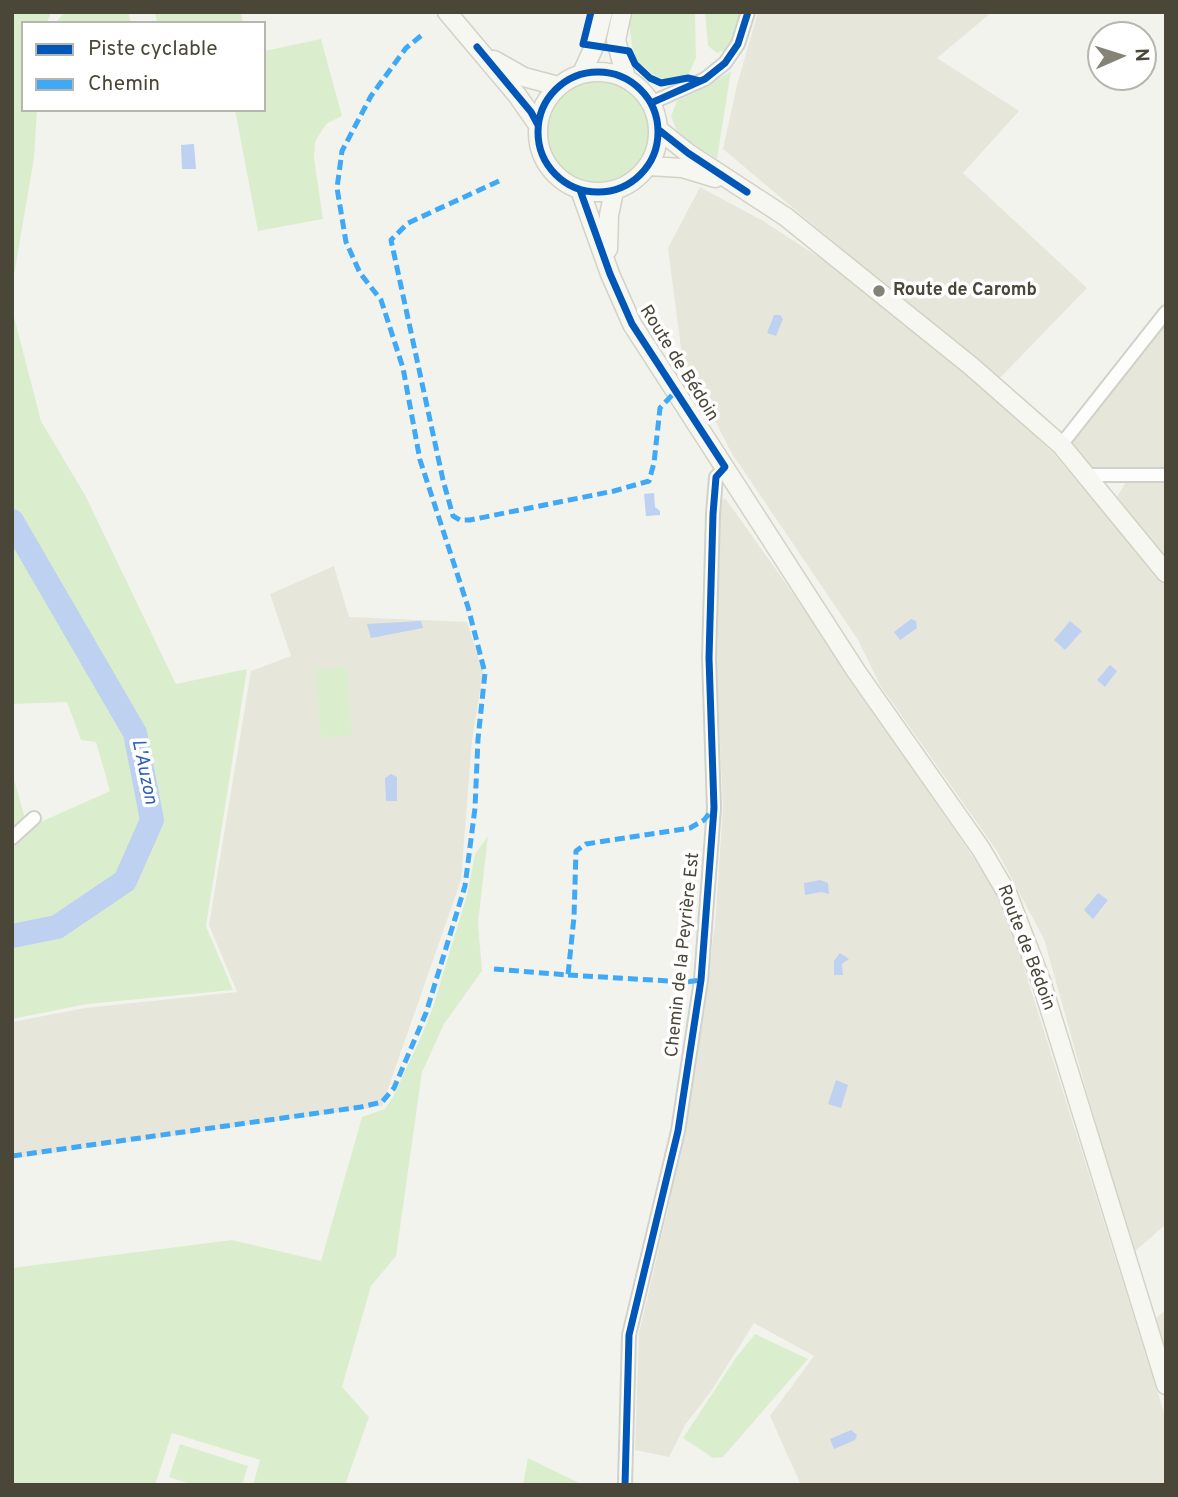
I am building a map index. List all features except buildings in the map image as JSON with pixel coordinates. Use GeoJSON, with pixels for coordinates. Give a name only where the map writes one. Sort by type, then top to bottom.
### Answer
{"type":"FeatureCollection","features":[{"type":"Feature","properties":{"kind":"main road"},"geometry":{"type":"LineString","coordinates":[[447,12],[531,112],[538,125]]}},
{"type":"Feature","properties":{"kind":"main road"},"geometry":{"type":"LineString","coordinates":[[582,74],[594,47],[603,12]]}},
{"type":"Feature","properties":{"kind":"main road"},"geometry":{"type":"LineString","coordinates":[[622,12],[616,40],[626,78]]}},
{"type":"Feature","properties":{"kind":"main road"},"geometry":{"type":"LineString","coordinates":[[477,47],[524,78],[558,86]]}},
{"type":"Feature","properties":{"kind":"main road"},"geometry":{"type":"LineString","coordinates":[[597,71],[626,78],[641,89],[651,103],[659,130],[657,149],[649,166],[634,181],[614,191],[597,193],[580,190],[565,183],[544,159],[538,143],[538,125],[545,104],[558,86],[582,74],[597,71]]}},
{"type":"Feature","properties":{"kind":"main road"},"geometry":{"type":"LineString","coordinates":[[659,130],[688,153],[786,217],[971,366],[1061,445],[1166,573]]}},
{"type":"Feature","properties":{"kind":"main road"},"geometry":{"type":"LineString","coordinates":[[649,166],[682,168],[747,192]]}},
{"type":"Feature","properties":{"kind":"main road"},"geometry":{"type":"LineString","coordinates":[[580,190],[610,274]]}},
{"type":"Feature","properties":{"kind":"main road"},"geometry":{"type":"LineString","coordinates":[[610,274],[606,237],[614,191]]}},
{"type":"Feature","properties":{"kind":"main road","name":"Route de Bédoin"},"geometry":{"type":"LineString","coordinates":[[610,274],[632,324],[856,671],[981,849],[1008,895],[1041,981],[1166,1385]]}},
{"type":"Feature","properties":{"kind":"street"},"geometry":{"type":"LineString","coordinates":[[651,103],[705,79],[725,63],[738,44],[748,12]]}},
{"type":"Feature","properties":{"kind":"street"},"geometry":{"type":"LineString","coordinates":[[1061,445],[1166,312]]}},
{"type":"Feature","properties":{"kind":"street","name":"Chemin de la Peyrière Est"},"geometry":{"type":"LineString","coordinates":[[625,1485],[629,1335],[678,1131],[702,980],[714,808],[709,659],[713,514],[716,477],[724,467]]}},
{"type":"Feature","properties":{"kind":"street"},"geometry":{"type":"LineString","coordinates":[[1087,475],[1166,475]]}},
{"type":"Feature","properties":{"kind":"street"},"geometry":{"type":"LineString","coordinates":[[12,838],[34,818]]}},
{"type":"Feature","properties":{"kind":"shaded area"},"geometry":{"type":"Polygon","coordinates":[[[758,12],[992,12],[937,58],[1019,111],[963,173],[1087,288],[998,380],[723,149],[737,85],[758,12]]]}},
{"type":"Feature","properties":{"kind":"shaded area"},"geometry":{"type":"Polygon","coordinates":[[[700,187],[763,221],[828,263],[997,400],[1055,455],[1166,586],[1166,1224],[1132,1254],[1044,939],[997,851],[880,685],[858,640],[731,452],[682,356],[668,248],[700,187]]]}},
{"type":"Feature","properties":{"kind":"shaded area"},"geometry":{"type":"Polygon","coordinates":[[[1166,323],[1166,467],[1090,467],[1070,445],[1166,323]]]}},
{"type":"Feature","properties":{"kind":"shaded area"},"geometry":{"type":"Polygon","coordinates":[[[1127,480],[1166,480],[1166,558],[1117,497],[1127,480]]]}},
{"type":"Feature","properties":{"kind":"shaded area"},"geometry":{"type":"Polygon","coordinates":[[[725,498],[1003,901],[1166,1419],[1166,1485],[801,1485],[770,1416],[814,1356],[754,1323],[710,1393],[685,1425],[669,1457],[635,1450],[639,1333],[667,1213],[704,1015],[716,914],[723,806],[717,680],[718,504],[725,498]]]}},
{"type":"Feature","properties":{"kind":"shaded area"},"geometry":{"type":"Polygon","coordinates":[[[334,566],[349,617],[467,622],[483,672],[472,740],[461,880],[382,1106],[12,1159],[12,1022],[85,1008],[237,992],[209,925],[251,671],[291,656],[270,594],[334,566]]]}},
{"type":"Feature","properties":{"kind":"shaded area"},"geometry":{"type":"Polygon","coordinates":[[[1166,1310],[1166,1349],[1156,1318],[1166,1310]]]}},
{"type":"Feature","properties":{"kind":"green space"},"geometry":{"type":"Polygon","coordinates":[[[12,12],[51,12],[48,21],[21,21],[21,112],[37,112],[34,158],[12,287],[12,12]]]}},
{"type":"Feature","properties":{"kind":"green space"},"geometry":{"type":"Polygon","coordinates":[[[64,12],[128,12],[130,21],[57,21],[64,12]]]}},
{"type":"Feature","properties":{"kind":"green space"},"geometry":{"type":"Polygon","coordinates":[[[155,12],[241,12],[243,21],[157,21],[155,12]]]}},
{"type":"Feature","properties":{"kind":"green space"},"geometry":{"type":"Polygon","coordinates":[[[631,12],[695,12],[696,58],[689,73],[672,80],[658,78],[638,63],[632,46],[629,24],[631,12]]]}},
{"type":"Feature","properties":{"kind":"green space"},"geometry":{"type":"Polygon","coordinates":[[[705,12],[741,12],[731,48],[717,53],[708,46],[705,12]]]}},
{"type":"Feature","properties":{"kind":"green space"},"geometry":{"type":"Polygon","coordinates":[[[321,39],[342,116],[326,124],[315,142],[314,158],[323,219],[258,231],[235,112],[266,112],[266,51],[321,39]]]}},
{"type":"Feature","properties":{"kind":"green space"},"geometry":{"type":"Polygon","coordinates":[[[731,71],[717,159],[678,134],[671,116],[677,101],[731,71]]]}},
{"type":"Feature","properties":{"kind":"green space"},"geometry":{"type":"Polygon","coordinates":[[[598,80],[617,84],[634,95],[645,112],[649,131],[645,150],[634,167],[617,178],[598,182],[579,178],[562,167],[551,150],[547,131],[551,112],[562,95],[579,84],[598,80]]]}},
{"type":"Feature","properties":{"kind":"green space"},"geometry":{"type":"Polygon","coordinates":[[[12,309],[41,421],[85,495],[176,684],[247,669],[206,926],[233,990],[87,1004],[12,1019],[12,845],[36,824],[110,791],[96,742],[81,740],[67,702],[12,704],[12,309]]]}},
{"type":"Feature","properties":{"kind":"green space"},"geometry":{"type":"Polygon","coordinates":[[[347,667],[352,736],[321,738],[316,669],[347,667]]]}},
{"type":"Feature","properties":{"kind":"green space"},"geometry":{"type":"Polygon","coordinates":[[[12,772],[26,822],[12,834],[12,772]]]}},
{"type":"Feature","properties":{"kind":"green space"},"geometry":{"type":"Polygon","coordinates":[[[488,836],[478,923],[482,971],[444,1024],[422,1072],[396,1256],[371,1286],[342,1387],[369,1417],[345,1485],[253,1485],[260,1460],[172,1433],[155,1485],[12,1485],[12,1268],[232,1240],[321,1261],[362,1117],[385,1109],[420,1039],[432,1010],[467,895],[475,854],[488,836]]]}},
{"type":"Feature","properties":{"kind":"green space"},"geometry":{"type":"Polygon","coordinates":[[[755,1334],[808,1359],[723,1457],[713,1458],[683,1438],[735,1359],[755,1334]]]}},
{"type":"Feature","properties":{"kind":"green space"},"geometry":{"type":"Polygon","coordinates":[[[180,1444],[248,1466],[242,1485],[193,1485],[169,1477],[180,1444]]]}},
{"type":"Feature","properties":{"kind":"green space"},"geometry":{"type":"Polygon","coordinates":[[[528,1458],[583,1485],[523,1485],[528,1458]]]}},
{"type":"Feature","properties":{"kind":"water"},"geometry":{"type":"Polygon","coordinates":[[[194,144],[196,169],[182,169],[181,145],[194,144]]]}},
{"type":"Feature","properties":{"kind":"water"},"geometry":{"type":"Polygon","coordinates":[[[774,315],[780,315],[783,319],[776,336],[767,333],[774,315]]]}},
{"type":"Feature","properties":{"kind":"water"},"geometry":{"type":"Polygon","coordinates":[[[654,493],[655,507],[660,511],[660,515],[646,516],[644,494],[654,493]]]}},
{"type":"Feature","properties":{"kind":"water"},"geometry":{"type":"Polygon","coordinates":[[[911,619],[916,621],[917,628],[900,640],[894,632],[911,619]]]}},
{"type":"Feature","properties":{"kind":"water"},"geometry":{"type":"Polygon","coordinates":[[[421,621],[423,628],[371,638],[367,624],[421,621]]]}},
{"type":"Feature","properties":{"kind":"water"},"geometry":{"type":"Polygon","coordinates":[[[1070,621],[1082,631],[1065,650],[1054,640],[1070,621]]]}},
{"type":"Feature","properties":{"kind":"water"},"geometry":{"type":"Polygon","coordinates":[[[1110,665],[1117,671],[1105,687],[1097,680],[1110,665]]]}},
{"type":"Feature","properties":{"kind":"water"},"geometry":{"type":"Polygon","coordinates":[[[391,774],[397,777],[397,801],[386,801],[385,778],[391,774]]]}},
{"type":"Feature","properties":{"kind":"water"},"geometry":{"type":"Polygon","coordinates":[[[820,880],[828,883],[829,894],[821,892],[805,895],[804,883],[820,880]]]}},
{"type":"Feature","properties":{"kind":"water"},"geometry":{"type":"Polygon","coordinates":[[[1098,893],[1108,900],[1093,919],[1084,910],[1098,893]]]}},
{"type":"Feature","properties":{"kind":"water"},"geometry":{"type":"Polygon","coordinates":[[[840,953],[849,959],[842,964],[843,975],[834,975],[834,961],[840,953]]]}},
{"type":"Feature","properties":{"kind":"water"},"geometry":{"type":"Polygon","coordinates":[[[836,1080],[848,1085],[841,1108],[828,1104],[836,1080]]]}},
{"type":"Feature","properties":{"kind":"water"},"geometry":{"type":"Polygon","coordinates":[[[851,1430],[857,1435],[855,1440],[834,1449],[830,1439],[851,1430]]]}},
{"type":"Feature","properties":{"kind":"waterway","name":"L'Auzon"},"geometry":{"type":"LineString","coordinates":[[12,521],[135,733],[152,820],[125,881],[57,927],[12,936]]}},
{"type":"Feature","properties":{"kind":"marked path"},"geometry":{"type":"LineString","coordinates":[[12,1156],[382,1102],[394,1088],[426,1013],[465,886],[475,808],[478,739],[485,673],[468,607],[420,460],[403,368],[381,300],[360,273],[346,242],[337,188],[342,151],[371,96],[406,48],[422,35]]}},
{"type":"Feature","properties":{"kind":"marked path"},"geometry":{"type":"LineString","coordinates":[[499,181],[408,223],[391,240],[453,516],[460,520],[470,520],[614,491],[649,481],[654,463],[660,408],[675,392]]}},
{"type":"Feature","properties":{"kind":"marked path"},"geometry":{"type":"LineString","coordinates":[[494,969],[568,975],[574,917],[576,851],[586,844],[690,828],[704,820],[714,808]]}},
{"type":"Feature","properties":{"kind":"marked path"},"geometry":{"type":"LineString","coordinates":[[568,975],[686,982],[701,980]]}},
{"type":"Feature","properties":{"kind":"cycle path"},"geometry":{"type":"LineString","coordinates":[[591,12],[583,44],[629,51],[635,64],[650,78],[661,83],[688,78],[700,81]]}},
{"type":"Feature","properties":{"kind":"cycle path"},"geometry":{"type":"LineString","coordinates":[[651,103],[705,79],[725,63],[738,44],[748,12]]}},
{"type":"Feature","properties":{"kind":"cycle path"},"geometry":{"type":"LineString","coordinates":[[477,47],[531,112],[538,125]]}},
{"type":"Feature","properties":{"kind":"cycle path"},"geometry":{"type":"LineString","coordinates":[[598,72],[621,76],[641,89],[654,109],[658,132],[654,155],[641,175],[621,188],[598,192],[575,188],[555,175],[542,155],[538,132],[542,109],[555,89],[575,76],[598,72]]}},
{"type":"Feature","properties":{"kind":"cycle path"},"geometry":{"type":"LineString","coordinates":[[659,130],[747,192]]}},
{"type":"Feature","properties":{"kind":"cycle path"},"geometry":{"type":"LineString","coordinates":[[580,190],[610,274],[632,324],[725,467],[716,477],[713,514],[709,658],[714,808],[701,980],[678,1131],[629,1335],[625,1485]]}},
{"type":"Feature","properties":{"kind":"place","name":"Route de Caromb"},"geometry":{"type":"Point","coordinates":[879,291]}}]}
